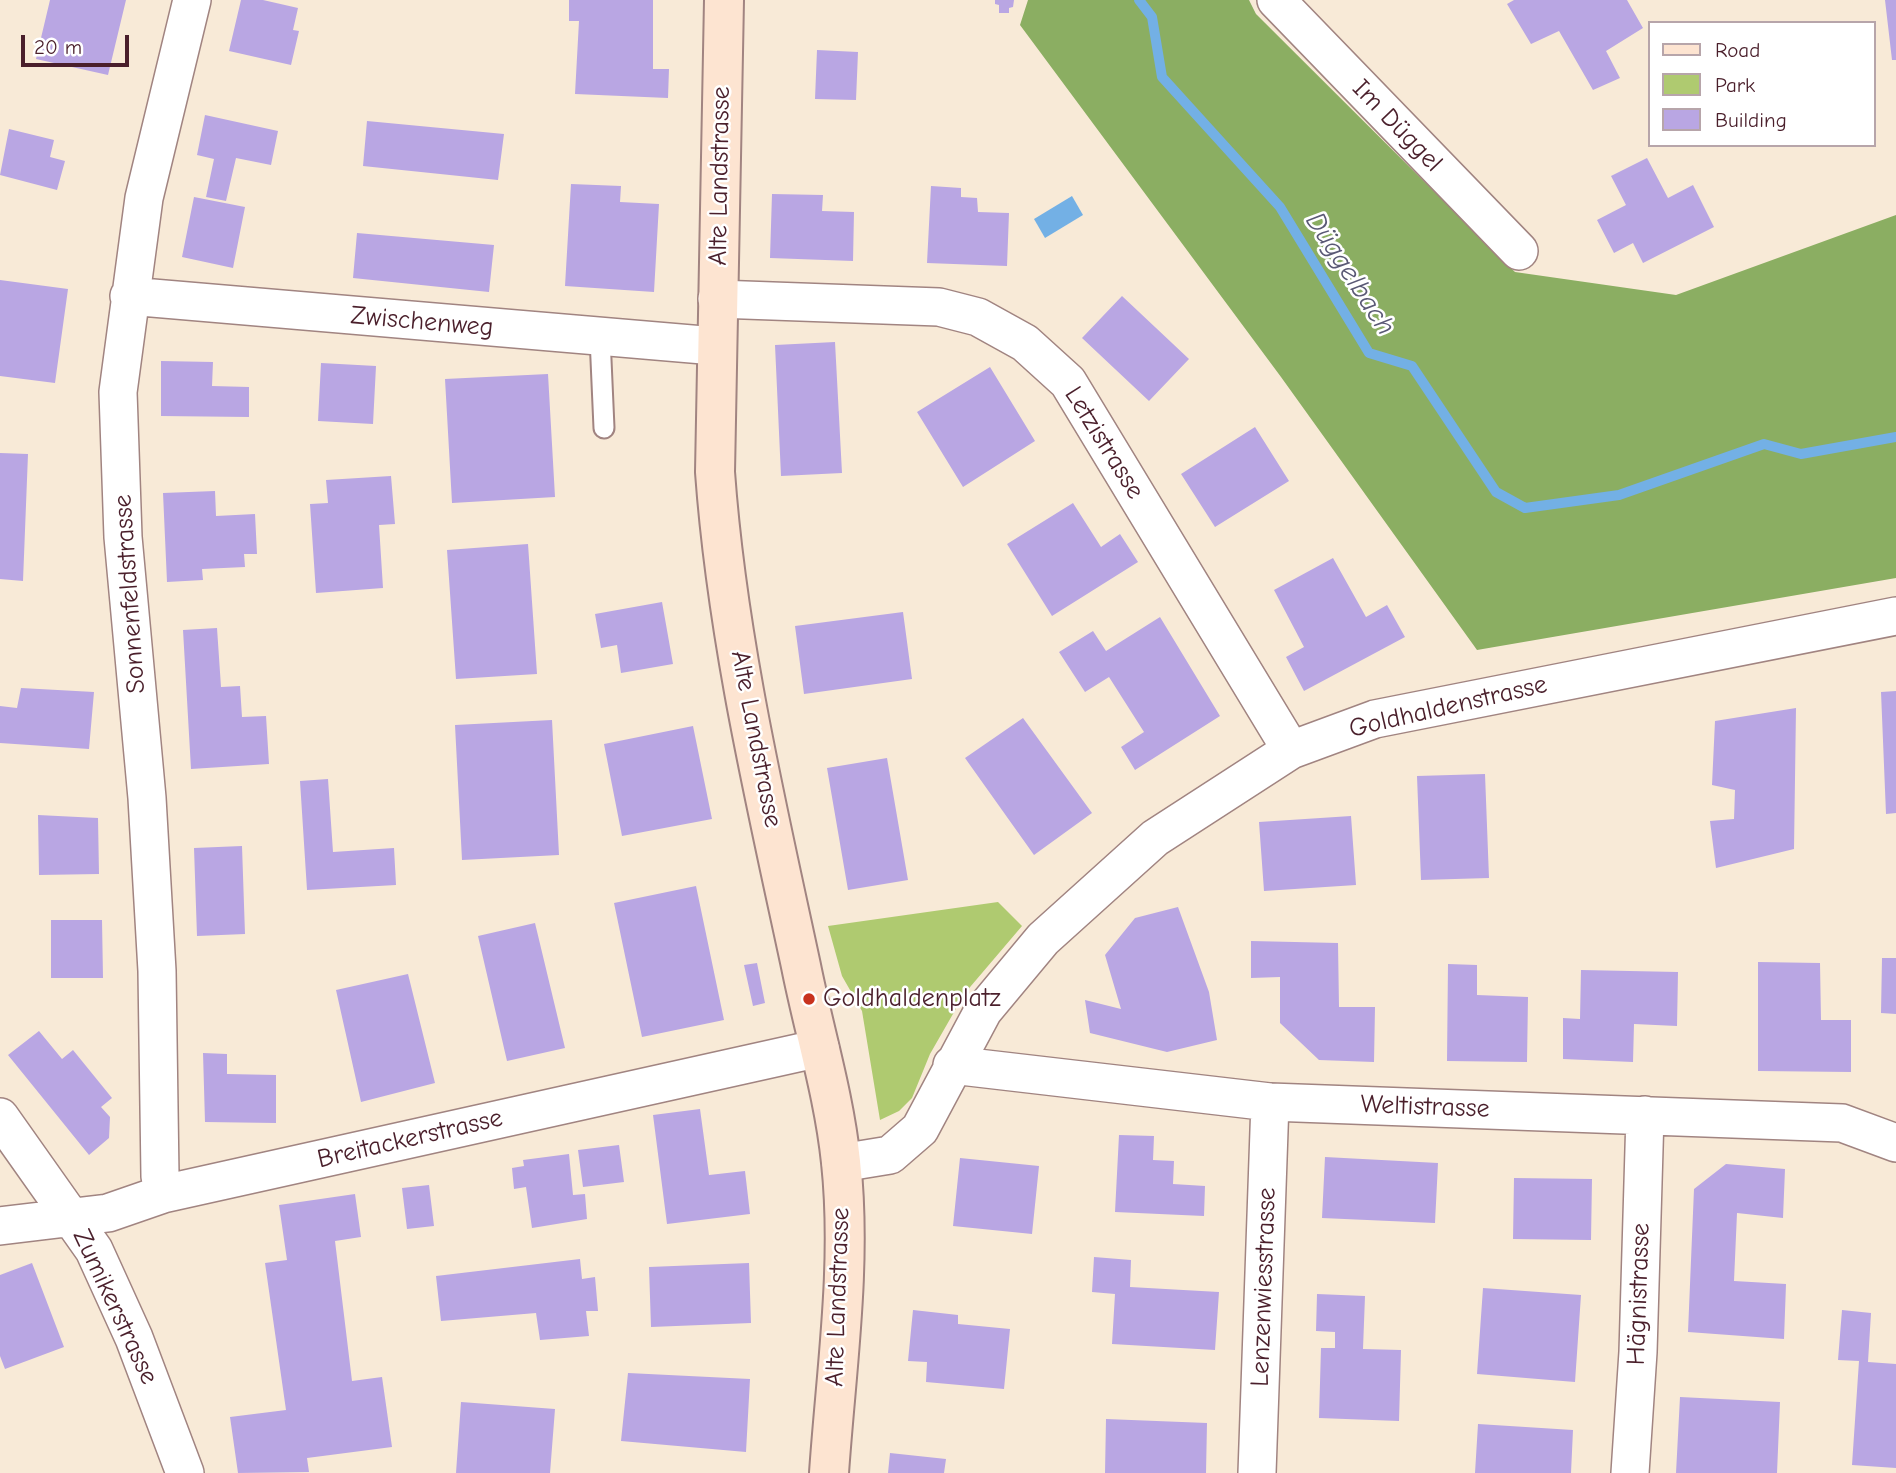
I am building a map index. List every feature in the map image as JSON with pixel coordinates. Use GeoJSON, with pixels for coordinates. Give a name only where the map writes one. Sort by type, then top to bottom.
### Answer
{"type":"FeatureCollection","features":[{"type":"Feature","properties":{"kind":"main road","name":"Alte Landstrasse"},"geometry":{"type":"LineString","coordinates":[[724,0],[715,346],[715,472],[720,544],[744,685],[831,1094],[841,1163],[844,1276],[829,1473]]}},
{"type":"Feature","properties":{"kind":"street","name":"Sonnenfeldstrasse"},"geometry":{"type":"LineString","coordinates":[[163,1195],[160,1176],[157,971],[147,798],[122,511],[118,392],[128,296],[144,198],[192,0]]}},
{"type":"Feature","properties":{"kind":"street","name":"Im Düggel"},"geometry":{"type":"LineString","coordinates":[[1276,0],[1519,251]]}},
{"type":"Feature","properties":{"kind":"street","name":"Zwischenweg"},"geometry":{"type":"LineString","coordinates":[[128,296],[715,346]]}},
{"type":"Feature","properties":{"kind":"street","name":"Letzistrasse"},"geometry":{"type":"LineString","coordinates":[[717,299],[939,307],[978,317],[1025,343],[1068,382],[1291,750]]}},
{"type":"Feature","properties":{"kind":"street","name":"Goldhaldenstrasse"},"geometry":{"type":"LineString","coordinates":[[841,1163],[890,1155],[920,1129],[983,1010],[1043,939],[1155,838],[1291,750],[1375,719],[1896,616]]}},
{"type":"Feature","properties":{"kind":"street","name":"Breitackerstrasse"},"geometry":{"type":"LineString","coordinates":[[0,1226],[108,1213],[163,1195],[820,1048]]}},
{"type":"Feature","properties":{"kind":"street","name":"Weltistrasse"},"geometry":{"type":"LineString","coordinates":[[952,1065],[1270,1102],[1842,1124],[1896,1143]]}},
{"type":"Feature","properties":{"kind":"street","name":"Lenzenwiesstrasse"},"geometry":{"type":"LineString","coordinates":[[1257,1473],[1270,1102]]}},
{"type":"Feature","properties":{"kind":"street","name":"Hägnistrasse"},"geometry":{"type":"LineString","coordinates":[[1630,1473],[1638,1352],[1645,1115]]}},
{"type":"Feature","properties":{"kind":"street","name":"Zumikerstrasse"},"geometry":{"type":"LineString","coordinates":[[0,1117],[94,1250],[134,1338],[185,1473]]}},
{"type":"Feature","properties":{"kind":"lane"},"geometry":{"type":"LineString","coordinates":[[600,337],[604,428]]}},
{"type":"Feature","properties":{"kind":"green space"},"geometry":{"type":"Polygon","coordinates":[[[1028,0],[1249,0],[1256,14],[1515,272],[1676,295],[1896,215],[1896,578],[1477,650],[1281,377],[1020,25],[1028,0]]]}},
{"type":"Feature","properties":{"kind":"green space","name":"Goldhaldenplatz"},"geometry":{"type":"Polygon","coordinates":[[[998,902],[1022,926],[965,993],[930,1054],[912,1098],[899,1111],[880,1120],[862,1011],[842,976],[828,926],[998,902]]]}},
{"type":"Feature","properties":{"kind":"water"},"geometry":{"type":"Polygon","coordinates":[[[1072,196],[1083,215],[1045,238],[1034,219],[1072,196]]]}},
{"type":"Feature","properties":{"kind":"building"},"geometry":{"type":"Polygon","coordinates":[[[50,0],[126,0],[108,75],[36,59],[50,0]]]}},
{"type":"Feature","properties":{"kind":"building"},"geometry":{"type":"Polygon","coordinates":[[[241,0],[263,0],[298,8],[293,30],[299,31],[291,65],[229,51],[241,0]]]}},
{"type":"Feature","properties":{"kind":"building"},"geometry":{"type":"Polygon","coordinates":[[[569,0],[653,0],[653,69],[669,69],[668,98],[575,94],[579,21],[569,21],[569,0]]]}},
{"type":"Feature","properties":{"kind":"building"},"geometry":{"type":"Polygon","coordinates":[[[995,0],[1014,0],[1013,7],[1009,8],[1009,13],[999,13],[999,5],[995,4],[995,0]]]}},
{"type":"Feature","properties":{"kind":"building"},"geometry":{"type":"Polygon","coordinates":[[[1514,0],[1627,0],[1643,28],[1606,51],[1620,78],[1593,90],[1559,31],[1531,44],[1507,4],[1514,0]]]}},
{"type":"Feature","properties":{"kind":"building"},"geometry":{"type":"Polygon","coordinates":[[[1885,0],[1896,0],[1896,60],[1892,60],[1885,0]]]}},
{"type":"Feature","properties":{"kind":"building"},"geometry":{"type":"Polygon","coordinates":[[[817,50],[858,52],[856,100],[815,99],[817,50]]]}},
{"type":"Feature","properties":{"kind":"building"},"geometry":{"type":"Polygon","coordinates":[[[205,115],[278,131],[271,165],[236,158],[226,201],[206,197],[214,159],[197,155],[205,115]]]}},
{"type":"Feature","properties":{"kind":"building"},"geometry":{"type":"Polygon","coordinates":[[[367,121],[504,134],[498,180],[363,166],[367,121]]]}},
{"type":"Feature","properties":{"kind":"building"},"geometry":{"type":"Polygon","coordinates":[[[9,129],[54,140],[50,157],[65,161],[57,190],[0,175],[9,129]]]}},
{"type":"Feature","properties":{"kind":"building"},"geometry":{"type":"Polygon","coordinates":[[[1647,158],[1668,198],[1693,185],[1714,227],[1643,263],[1633,243],[1614,253],[1597,220],[1626,205],[1611,176],[1647,158]]]}},
{"type":"Feature","properties":{"kind":"building"},"geometry":{"type":"Polygon","coordinates":[[[571,184],[621,186],[620,202],[659,204],[654,292],[565,286],[571,184]]]}},
{"type":"Feature","properties":{"kind":"building"},"geometry":{"type":"Polygon","coordinates":[[[931,186],[961,188],[961,197],[977,198],[978,212],[1009,213],[1007,266],[927,263],[931,186]]]}},
{"type":"Feature","properties":{"kind":"building"},"geometry":{"type":"Polygon","coordinates":[[[772,194],[823,195],[822,211],[854,212],[853,261],[770,258],[772,194]]]}},
{"type":"Feature","properties":{"kind":"building"},"geometry":{"type":"Polygon","coordinates":[[[194,197],[245,207],[233,268],[182,257],[194,197]]]}},
{"type":"Feature","properties":{"kind":"building"},"geometry":{"type":"Polygon","coordinates":[[[357,233],[494,245],[489,292],[353,278],[357,233]]]}},
{"type":"Feature","properties":{"kind":"building"},"geometry":{"type":"Polygon","coordinates":[[[0,280],[68,289],[55,383],[0,376],[0,280]]]}},
{"type":"Feature","properties":{"kind":"building"},"geometry":{"type":"Polygon","coordinates":[[[1122,296],[1189,359],[1149,401],[1082,338],[1122,296]]]}},
{"type":"Feature","properties":{"kind":"building"},"geometry":{"type":"Polygon","coordinates":[[[835,342],[842,473],[781,476],[775,345],[835,342]]]}},
{"type":"Feature","properties":{"kind":"building"},"geometry":{"type":"Polygon","coordinates":[[[161,361],[213,362],[212,386],[249,387],[249,417],[161,416],[161,361]]]}},
{"type":"Feature","properties":{"kind":"building"},"geometry":{"type":"Polygon","coordinates":[[[321,363],[376,366],[373,424],[318,421],[321,363]]]}},
{"type":"Feature","properties":{"kind":"building"},"geometry":{"type":"Polygon","coordinates":[[[990,367],[1035,441],[963,487],[917,412],[990,367]]]}},
{"type":"Feature","properties":{"kind":"building"},"geometry":{"type":"Polygon","coordinates":[[[548,374],[555,497],[452,503],[445,379],[548,374]]]}},
{"type":"Feature","properties":{"kind":"building"},"geometry":{"type":"Polygon","coordinates":[[[1255,427],[1289,481],[1215,527],[1181,474],[1255,427]]]}},
{"type":"Feature","properties":{"kind":"building"},"geometry":{"type":"Polygon","coordinates":[[[0,453],[28,454],[23,581],[0,579],[0,453]]]}},
{"type":"Feature","properties":{"kind":"building"},"geometry":{"type":"Polygon","coordinates":[[[391,476],[395,524],[379,525],[383,588],[316,593],[310,504],[328,503],[326,480],[391,476]]]}},
{"type":"Feature","properties":{"kind":"building"},"geometry":{"type":"Polygon","coordinates":[[[215,491],[216,516],[255,514],[257,554],[244,554],[245,567],[202,569],[203,580],[167,582],[163,493],[215,491]]]}},
{"type":"Feature","properties":{"kind":"building"},"geometry":{"type":"Polygon","coordinates":[[[1073,503],[1101,547],[1120,534],[1138,562],[1052,616],[1007,544],[1073,503]]]}},
{"type":"Feature","properties":{"kind":"building"},"geometry":{"type":"Polygon","coordinates":[[[528,544],[537,674],[456,679],[447,550],[528,544]]]}},
{"type":"Feature","properties":{"kind":"building"},"geometry":{"type":"Polygon","coordinates":[[[1333,558],[1366,617],[1387,605],[1405,637],[1304,691],[1286,657],[1304,647],[1274,590],[1333,558]]]}},
{"type":"Feature","properties":{"kind":"building"},"geometry":{"type":"Polygon","coordinates":[[[662,602],[673,664],[621,673],[617,645],[601,648],[595,614],[662,602]]]}},
{"type":"Feature","properties":{"kind":"building"},"geometry":{"type":"Polygon","coordinates":[[[903,612],[912,679],[804,694],[795,626],[903,612]]]}},
{"type":"Feature","properties":{"kind":"building"},"geometry":{"type":"Polygon","coordinates":[[[1160,617],[1220,716],[1135,770],[1121,747],[1144,732],[1109,677],[1085,692],[1059,652],[1093,631],[1106,651],[1160,617]]]}},
{"type":"Feature","properties":{"kind":"building"},"geometry":{"type":"Polygon","coordinates":[[[217,628],[221,687],[240,686],[242,717],[266,716],[269,764],[191,769],[183,630],[217,628]]]}},
{"type":"Feature","properties":{"kind":"building"},"geometry":{"type":"Polygon","coordinates":[[[21,688],[94,692],[89,749],[0,743],[0,706],[17,708],[21,688]]]}},
{"type":"Feature","properties":{"kind":"building"},"geometry":{"type":"Polygon","coordinates":[[[1896,691],[1896,813],[1886,814],[1881,692],[1896,691]]]}},
{"type":"Feature","properties":{"kind":"building"},"geometry":{"type":"Polygon","coordinates":[[[1796,708],[1794,849],[1716,868],[1710,821],[1734,819],[1735,790],[1712,785],[1715,721],[1796,708]]]}},
{"type":"Feature","properties":{"kind":"building"},"geometry":{"type":"Polygon","coordinates":[[[1023,718],[1092,813],[1034,855],[965,758],[1023,718]]]}},
{"type":"Feature","properties":{"kind":"building"},"geometry":{"type":"Polygon","coordinates":[[[552,720],[559,855],[462,860],[455,725],[552,720]]]}},
{"type":"Feature","properties":{"kind":"building"},"geometry":{"type":"Polygon","coordinates":[[[693,726],[712,819],[622,836],[604,744],[693,726]]]}},
{"type":"Feature","properties":{"kind":"building"},"geometry":{"type":"Polygon","coordinates":[[[887,758],[908,880],[848,890],[827,768],[887,758]]]}},
{"type":"Feature","properties":{"kind":"building"},"geometry":{"type":"Polygon","coordinates":[[[1485,774],[1489,878],[1421,880],[1417,776],[1485,774]]]}},
{"type":"Feature","properties":{"kind":"building"},"geometry":{"type":"Polygon","coordinates":[[[328,779],[333,852],[394,848],[396,885],[307,890],[300,781],[328,779]]]}},
{"type":"Feature","properties":{"kind":"building"},"geometry":{"type":"Polygon","coordinates":[[[38,815],[98,818],[99,874],[39,875],[38,815]]]}},
{"type":"Feature","properties":{"kind":"building"},"geometry":{"type":"Polygon","coordinates":[[[1351,816],[1356,885],[1264,891],[1259,822],[1351,816]]]}},
{"type":"Feature","properties":{"kind":"building"},"geometry":{"type":"Polygon","coordinates":[[[242,846],[245,934],[197,936],[194,848],[242,846]]]}},
{"type":"Feature","properties":{"kind":"building"},"geometry":{"type":"Polygon","coordinates":[[[696,886],[724,1020],[642,1037],[614,903],[696,886]]]}},
{"type":"Feature","properties":{"kind":"building"},"geometry":{"type":"Polygon","coordinates":[[[1178,907],[1209,992],[1217,1040],[1167,1052],[1090,1033],[1085,1000],[1121,1009],[1105,955],[1135,918],[1178,907]]]}},
{"type":"Feature","properties":{"kind":"building"},"geometry":{"type":"Polygon","coordinates":[[[51,920],[102,920],[103,978],[51,978],[51,920]]]}},
{"type":"Feature","properties":{"kind":"building"},"geometry":{"type":"Polygon","coordinates":[[[535,923],[565,1048],[507,1061],[478,936],[535,923]]]}},
{"type":"Feature","properties":{"kind":"building"},"geometry":{"type":"Polygon","coordinates":[[[1251,941],[1338,943],[1339,1007],[1375,1007],[1374,1062],[1319,1060],[1280,1023],[1280,977],[1251,978],[1251,941]]]}},
{"type":"Feature","properties":{"kind":"building"},"geometry":{"type":"Polygon","coordinates":[[[1882,958],[1896,958],[1896,1014],[1881,1013],[1882,958]]]}},
{"type":"Feature","properties":{"kind":"building"},"geometry":{"type":"Polygon","coordinates":[[[1758,962],[1820,963],[1821,1020],[1851,1020],[1851,1072],[1758,1071],[1758,962]]]}},
{"type":"Feature","properties":{"kind":"building"},"geometry":{"type":"Polygon","coordinates":[[[757,963],[765,1003],[753,1006],[744,965],[757,963]]]}},
{"type":"Feature","properties":{"kind":"building"},"geometry":{"type":"Polygon","coordinates":[[[1448,964],[1477,965],[1477,995],[1528,997],[1527,1062],[1447,1061],[1448,964]]]}},
{"type":"Feature","properties":{"kind":"building"},"geometry":{"type":"Polygon","coordinates":[[[1581,970],[1678,972],[1677,1026],[1634,1024],[1633,1062],[1563,1059],[1563,1018],[1580,1019],[1581,970]]]}},
{"type":"Feature","properties":{"kind":"building"},"geometry":{"type":"Polygon","coordinates":[[[408,974],[435,1083],[361,1102],[336,990],[408,974]]]}},
{"type":"Feature","properties":{"kind":"building"},"geometry":{"type":"Polygon","coordinates":[[[39,1031],[62,1059],[73,1050],[112,1098],[101,1107],[110,1117],[109,1138],[89,1155],[8,1055],[39,1031]]]}},
{"type":"Feature","properties":{"kind":"building"},"geometry":{"type":"Polygon","coordinates":[[[203,1053],[227,1054],[227,1074],[276,1075],[276,1123],[205,1122],[203,1053]]]}},
{"type":"Feature","properties":{"kind":"building"},"geometry":{"type":"Polygon","coordinates":[[[700,1109],[709,1175],[745,1171],[750,1214],[667,1224],[653,1115],[700,1109]]]}},
{"type":"Feature","properties":{"kind":"building"},"geometry":{"type":"Polygon","coordinates":[[[1119,1135],[1154,1136],[1153,1160],[1174,1161],[1173,1184],[1205,1186],[1204,1216],[1115,1212],[1119,1135]]]}},
{"type":"Feature","properties":{"kind":"building"},"geometry":{"type":"Polygon","coordinates":[[[619,1145],[624,1182],[583,1187],[578,1150],[619,1145]]]}},
{"type":"Feature","properties":{"kind":"building"},"geometry":{"type":"Polygon","coordinates":[[[569,1154],[573,1195],[585,1194],[587,1219],[532,1228],[526,1187],[514,1189],[512,1168],[524,1166],[523,1160],[569,1154]]]}},
{"type":"Feature","properties":{"kind":"building"},"geometry":{"type":"Polygon","coordinates":[[[1325,1157],[1438,1163],[1435,1223],[1322,1218],[1325,1157]]]}},
{"type":"Feature","properties":{"kind":"building"},"geometry":{"type":"Polygon","coordinates":[[[960,1158],[1039,1166],[1032,1234],[953,1226],[960,1158]]]}},
{"type":"Feature","properties":{"kind":"building"},"geometry":{"type":"Polygon","coordinates":[[[1726,1164],[1785,1169],[1783,1218],[1737,1213],[1734,1281],[1786,1284],[1784,1339],[1688,1332],[1694,1189],[1726,1164]]]}},
{"type":"Feature","properties":{"kind":"building"},"geometry":{"type":"Polygon","coordinates":[[[1514,1178],[1592,1179],[1591,1240],[1513,1239],[1514,1178]]]}},
{"type":"Feature","properties":{"kind":"building"},"geometry":{"type":"Polygon","coordinates":[[[429,1185],[434,1226],[407,1229],[402,1188],[429,1185]]]}},
{"type":"Feature","properties":{"kind":"building"},"geometry":{"type":"Polygon","coordinates":[[[355,1194],[361,1237],[335,1241],[352,1381],[382,1377],[392,1447],[307,1458],[309,1472],[238,1473],[230,1417],[286,1410],[265,1263],[287,1260],[279,1205],[355,1194]]]}},
{"type":"Feature","properties":{"kind":"building"},"geometry":{"type":"Polygon","coordinates":[[[1094,1257],[1131,1260],[1130,1287],[1219,1292],[1215,1350],[1112,1344],[1115,1294],[1092,1292],[1094,1257]]]}},
{"type":"Feature","properties":{"kind":"building"},"geometry":{"type":"Polygon","coordinates":[[[580,1259],[582,1279],[595,1277],[598,1311],[586,1311],[589,1336],[540,1340],[536,1313],[441,1321],[436,1276],[580,1259]]]}},
{"type":"Feature","properties":{"kind":"building"},"geometry":{"type":"Polygon","coordinates":[[[32,1263],[64,1347],[5,1369],[0,1356],[0,1275],[32,1263]]]}},
{"type":"Feature","properties":{"kind":"building"},"geometry":{"type":"Polygon","coordinates":[[[749,1263],[751,1323],[651,1327],[649,1267],[749,1263]]]}},
{"type":"Feature","properties":{"kind":"building"},"geometry":{"type":"Polygon","coordinates":[[[1483,1288],[1581,1295],[1575,1382],[1477,1374],[1483,1288]]]}},
{"type":"Feature","properties":{"kind":"building"},"geometry":{"type":"Polygon","coordinates":[[[1317,1294],[1365,1296],[1363,1349],[1401,1350],[1399,1421],[1319,1418],[1321,1348],[1335,1348],[1335,1332],[1316,1331],[1317,1294]]]}},
{"type":"Feature","properties":{"kind":"building"},"geometry":{"type":"Polygon","coordinates":[[[913,1310],[958,1315],[958,1324],[1010,1329],[1004,1389],[926,1382],[927,1362],[908,1361],[913,1310]]]}},
{"type":"Feature","properties":{"kind":"building"},"geometry":{"type":"Polygon","coordinates":[[[1842,1310],[1871,1313],[1868,1362],[1896,1364],[1896,1468],[1852,1465],[1859,1361],[1838,1360],[1842,1310]]]}},
{"type":"Feature","properties":{"kind":"building"},"geometry":{"type":"Polygon","coordinates":[[[628,1373],[750,1379],[746,1452],[621,1441],[628,1373]]]}},
{"type":"Feature","properties":{"kind":"building"},"geometry":{"type":"Polygon","coordinates":[[[1680,1397],[1780,1402],[1777,1473],[1676,1473],[1680,1397]]]}},
{"type":"Feature","properties":{"kind":"building"},"geometry":{"type":"Polygon","coordinates":[[[461,1402],[555,1409],[550,1473],[456,1473],[461,1402]]]}},
{"type":"Feature","properties":{"kind":"building"},"geometry":{"type":"Polygon","coordinates":[[[1106,1419],[1207,1423],[1206,1473],[1105,1473],[1106,1419]]]}},
{"type":"Feature","properties":{"kind":"building"},"geometry":{"type":"Polygon","coordinates":[[[1478,1424],[1573,1430],[1571,1473],[1475,1473],[1478,1424]]]}},
{"type":"Feature","properties":{"kind":"building"},"geometry":{"type":"Polygon","coordinates":[[[890,1453],[946,1459],[944,1473],[888,1473],[890,1453]]]}},
{"type":"Feature","properties":{"kind":"waterway","name":"Düggelbach"},"geometry":{"type":"LineString","coordinates":[[1139,0],[1152,17],[1162,77],[1280,207],[1369,353],[1412,366],[1496,492],[1525,508],[1619,495],[1764,444],[1801,454],[1896,437]]}},
{"type":"Feature","properties":{"kind":"place","name":"Goldhaldenplatz"},"geometry":{"type":"Point","coordinates":[809,999]}}]}
